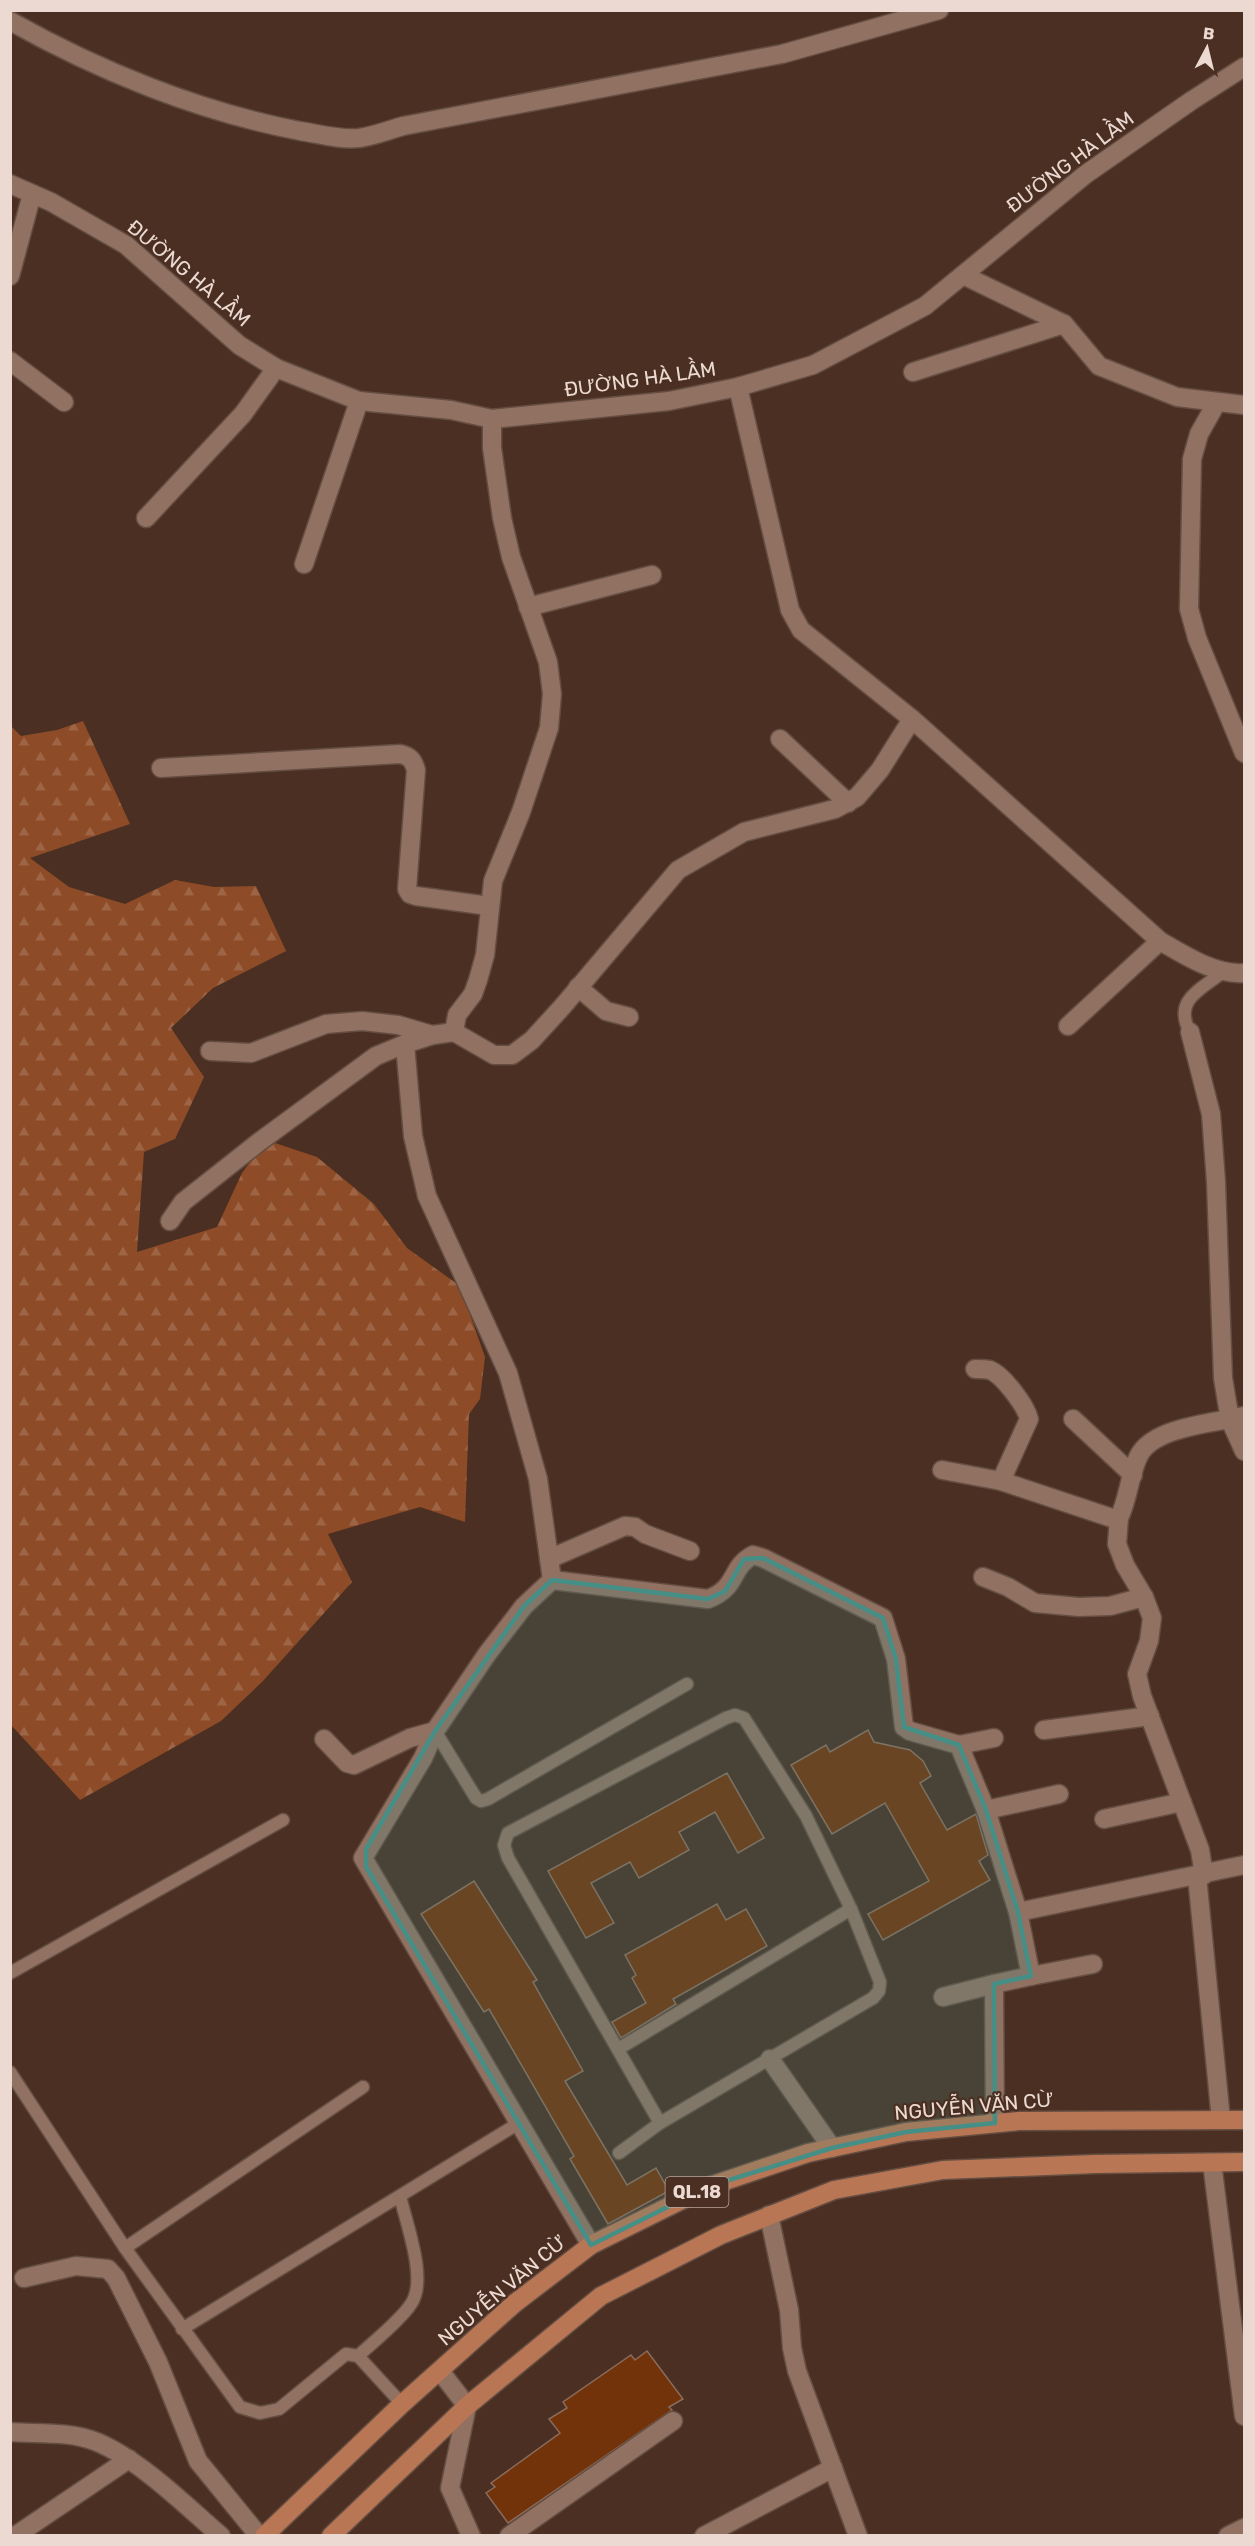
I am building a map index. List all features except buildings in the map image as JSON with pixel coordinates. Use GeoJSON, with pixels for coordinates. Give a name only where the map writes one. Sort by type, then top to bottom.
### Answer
{"type":"FeatureCollection","features":[{"type":"Feature","properties":{"kind":"main road","name":"NGUYỄN VĂN CỪ"},"geometry":{"type":"LineString","coordinates":[[264,2535],[402,2404],[515,2303],[591,2246],[710,2186],[808,2153],[906,2132],[995,2123],[1245,2120]]}},
{"type":"Feature","properties":{"kind":"main road","name":"QL.18"},"geometry":{"type":"LineString","coordinates":[[331,2535],[467,2406],[601,2296],[721,2235],[834,2190],[943,2170],[1095,2164],[1245,2162]]}},
{"type":"Feature","properties":{"kind":"street"},"geometry":{"type":"LineString","coordinates":[[10,21],[38,36],[159,90],[261,123],[331,136],[358,138],[403,126],[782,54],[939,10]]}},
{"type":"Feature","properties":{"kind":"street","name":"ĐƯỜNG HÀ LẦM"},"geometry":{"type":"LineString","coordinates":[[10,184],[126,245],[240,345],[276,368],[359,401],[451,410],[492,419],[669,401],[738,387],[813,365],[926,306],[1086,174],[1191,101],[1245,67]]}},
{"type":"Feature","properties":{"kind":"street"},"geometry":{"type":"LineString","coordinates":[[10,276],[32,194]]}},
{"type":"Feature","properties":{"kind":"street"},"geometry":{"type":"LineString","coordinates":[[963,275],[1064,324],[1099,366],[1177,397],[1245,405]]}},
{"type":"Feature","properties":{"kind":"street"},"geometry":{"type":"LineString","coordinates":[[913,372],[1064,324]]}},
{"type":"Feature","properties":{"kind":"street"},"geometry":{"type":"LineString","coordinates":[[10,361],[63,402]]}},
{"type":"Feature","properties":{"kind":"street"},"geometry":{"type":"LineString","coordinates":[[146,518],[243,414],[276,368]]}},
{"type":"Feature","properties":{"kind":"street"},"geometry":{"type":"LineString","coordinates":[[738,387],[790,610],[801,630],[912,719],[1160,941],[1189,958],[1224,971],[1245,973]]}},
{"type":"Feature","properties":{"kind":"street"},"geometry":{"type":"LineString","coordinates":[[304,564],[359,401]]}},
{"type":"Feature","properties":{"kind":"street"},"geometry":{"type":"LineString","coordinates":[[1217,402],[1199,434],[1192,459],[1189,602],[1197,638],[1245,753]]}},
{"type":"Feature","properties":{"kind":"street"},"geometry":{"type":"LineString","coordinates":[[454,1032],[457,1015],[473,994],[483,963],[493,881],[521,812],[549,728],[552,694],[548,662],[511,557],[502,518],[492,448],[492,419]]}},
{"type":"Feature","properties":{"kind":"street"},"geometry":{"type":"LineString","coordinates":[[528,607],[652,575]]}},
{"type":"Feature","properties":{"kind":"street"},"geometry":{"type":"LineString","coordinates":[[170,1221],[183,1202],[259,1142],[376,1056],[433,1035],[454,1032],[494,1055],[512,1055],[532,1040],[678,870],[744,832],[848,803],[857,797],[880,770],[912,719]]}},
{"type":"Feature","properties":{"kind":"street"},"geometry":{"type":"LineString","coordinates":[[780,739],[848,803]]}},
{"type":"Feature","properties":{"kind":"street"},"geometry":{"type":"LineString","coordinates":[[161,768],[400,754],[409,756],[416,770],[407,889],[416,896],[489,906]]}},
{"type":"Feature","properties":{"kind":"street"},"geometry":{"type":"LineString","coordinates":[[1068,1026],[1160,941]]}},
{"type":"Feature","properties":{"kind":"street"},"geometry":{"type":"LineString","coordinates":[[578,987],[606,1011],[629,1017]]}},
{"type":"Feature","properties":{"kind":"street"},"geometry":{"type":"LineString","coordinates":[[210,1050],[251,1053],[326,1024],[362,1021],[398,1025],[433,1035]]}},
{"type":"Feature","properties":{"kind":"street"},"geometry":{"type":"LineString","coordinates":[[1190,1032],[1211,1114],[1216,1182],[1223,1378],[1237,1418],[1245,1451]]}},
{"type":"Feature","properties":{"kind":"street"},"geometry":{"type":"LineString","coordinates":[[405,1044],[413,1136],[427,1196],[508,1373],[538,1479],[552,1580]]}},
{"type":"Feature","properties":{"kind":"street"},"geometry":{"type":"LineString","coordinates":[[975,1369],[991,1371],[1008,1384],[1027,1410],[1029,1419],[1001,1481]]}},
{"type":"Feature","properties":{"kind":"street"},"geometry":{"type":"LineString","coordinates":[[1221,2120],[1200,1850],[1150,1716],[1137,1674],[1149,1641],[1152,1618],[1117,1544],[1119,1518],[1141,1452],[1156,1439],[1195,1425],[1237,1418]]}},
{"type":"Feature","properties":{"kind":"street"},"geometry":{"type":"LineString","coordinates":[[1073,1419],[1133,1475]]}},
{"type":"Feature","properties":{"kind":"street"},"geometry":{"type":"LineString","coordinates":[[942,1470],[1001,1481],[1112,1518],[1119,1518]]}},
{"type":"Feature","properties":{"kind":"street"},"geometry":{"type":"LineString","coordinates":[[549,1559],[625,1526],[635,1527],[645,1534],[690,1551]]}},
{"type":"Feature","properties":{"kind":"street"},"geometry":{"type":"LineString","coordinates":[[591,2246],[363,1858],[423,1758],[435,1731],[487,1654],[524,1606],[552,1580],[708,1599],[725,1591],[744,1559],[753,1555],[763,1557],[883,1618],[896,1659],[904,1726],[910,1731],[958,1745],[994,1738]]}},
{"type":"Feature","properties":{"kind":"street"},"geometry":{"type":"LineString","coordinates":[[983,1577],[1008,1587],[1035,1603],[1079,1607],[1110,1606],[1144,1597]]}},
{"type":"Feature","properties":{"kind":"street"},"geometry":{"type":"LineString","coordinates":[[1044,1730],[1150,1716]]}},
{"type":"Feature","properties":{"kind":"street"},"geometry":{"type":"LineString","coordinates":[[324,1739],[347,1763],[354,1765],[410,1738],[435,1731]]}},
{"type":"Feature","properties":{"kind":"street"},"geometry":{"type":"LineString","coordinates":[[958,1745],[986,1810],[1018,1912],[1031,1976]]}},
{"type":"Feature","properties":{"kind":"street"},"geometry":{"type":"LineString","coordinates":[[986,1810],[1059,1794]]}},
{"type":"Feature","properties":{"kind":"street"},"geometry":{"type":"LineString","coordinates":[[1104,1818],[1182,1802]]}},
{"type":"Feature","properties":{"kind":"street"},"geometry":{"type":"LineString","coordinates":[[1018,1912],[1201,1876],[1245,1865]]}},
{"type":"Feature","properties":{"kind":"street"},"geometry":{"type":"LineString","coordinates":[[943,1997],[993,1984],[1093,1964]]}},
{"type":"Feature","properties":{"kind":"street"},"geometry":{"type":"LineString","coordinates":[[993,1984],[995,2123]]}},
{"type":"Feature","properties":{"kind":"street"},"geometry":{"type":"LineString","coordinates":[[770,2059],[832,2148]]}},
{"type":"Feature","properties":{"kind":"street"},"geometry":{"type":"LineString","coordinates":[[1212,2163],[1245,2416]]}},
{"type":"Feature","properties":{"kind":"street"},"geometry":{"type":"LineString","coordinates":[[769,2216],[789,2310],[792,2348],[797,2371],[858,2535]]}},
{"type":"Feature","properties":{"kind":"street"},"geometry":{"type":"LineString","coordinates":[[24,2278],[76,2266],[108,2269],[116,2278],[158,2362],[198,2461],[259,2535]]}},
{"type":"Feature","properties":{"kind":"street"},"geometry":{"type":"LineString","coordinates":[[440,2371],[467,2406],[450,2488],[471,2535]]}},
{"type":"Feature","properties":{"kind":"street"},"geometry":{"type":"LineString","coordinates":[[509,2535],[673,2421]]}},
{"type":"Feature","properties":{"kind":"street"},"geometry":{"type":"LineString","coordinates":[[10,2432],[77,2437],[96,2441],[129,2459],[221,2535]]}},
{"type":"Feature","properties":{"kind":"street"},"geometry":{"type":"LineString","coordinates":[[15,2535],[129,2459]]}},
{"type":"Feature","properties":{"kind":"street"},"geometry":{"type":"LineString","coordinates":[[704,2535],[833,2468]]}},
{"type":"Feature","properties":{"kind":"street"},"geometry":{"type":"LineString","coordinates":[[1228,2535],[1245,2528]]}},
{"type":"Feature","properties":{"kind":"lane"},"geometry":{"type":"LineString","coordinates":[[1190,1032],[1184,1019],[1187,1002],[1197,990],[1206,986],[1224,971]]}},
{"type":"Feature","properties":{"kind":"lane"},"geometry":{"type":"LineString","coordinates":[[435,1731],[476,1798],[482,1801],[687,1684]]}},
{"type":"Feature","properties":{"kind":"lane"},"geometry":{"type":"LineString","coordinates":[[619,2154],[660,2123],[873,1998],[879,1991],[880,1982],[852,1909],[806,1816],[744,1718],[735,1716],[726,1718],[508,1833],[504,1845],[508,1858],[660,2123]]}},
{"type":"Feature","properties":{"kind":"lane"},"geometry":{"type":"LineString","coordinates":[[10,1973],[283,1820]]}},
{"type":"Feature","properties":{"kind":"lane"},"geometry":{"type":"LineString","coordinates":[[618,2049],[852,1909]]}},
{"type":"Feature","properties":{"kind":"lane"},"geometry":{"type":"LineString","coordinates":[[10,2072],[125,2248],[240,2407],[261,2413],[279,2409],[346,2354],[358,2356],[402,2404]]}},
{"type":"Feature","properties":{"kind":"lane"},"geometry":{"type":"LineString","coordinates":[[125,2248],[363,2087]]}},
{"type":"Feature","properties":{"kind":"lane"},"geometry":{"type":"LineString","coordinates":[[182,2329],[519,2123]]}},
{"type":"Feature","properties":{"kind":"lane"},"geometry":{"type":"LineString","coordinates":[[358,2356],[411,2305],[418,2291],[417,2271],[400,2196]]}},
{"type":"Feature","properties":{"kind":"highlighted area"},"geometry":{"type":"Polygon","coordinates":[[[763,1558],[883,1618],[896,1659],[904,1727],[959,1745],[986,1810],[1018,1912],[1031,1976],[994,1984],[995,2123],[906,2132],[832,2148],[710,2186],[591,2245],[366,1867],[366,1849],[435,1731],[524,1606],[552,1580],[708,1599],[725,1591],[744,1559],[763,1558]]]}},
{"type":"Feature","properties":{"kind":"green space"},"geometry":{"type":"Polygon","coordinates":[[[83,721],[130,824],[30,858],[69,887],[125,904],[175,880],[214,887],[256,886],[286,951],[213,988],[171,1028],[204,1077],[175,1139],[144,1152],[137,1252],[217,1227],[242,1173],[266,1140],[317,1157],[374,1204],[407,1248],[460,1286],[485,1357],[480,1399],[469,1414],[465,1522],[420,1507],[328,1534],[352,1582],[262,1682],[221,1721],[80,1800],[11,1725],[11,726],[21,736],[57,730],[83,721]]]}}]}
